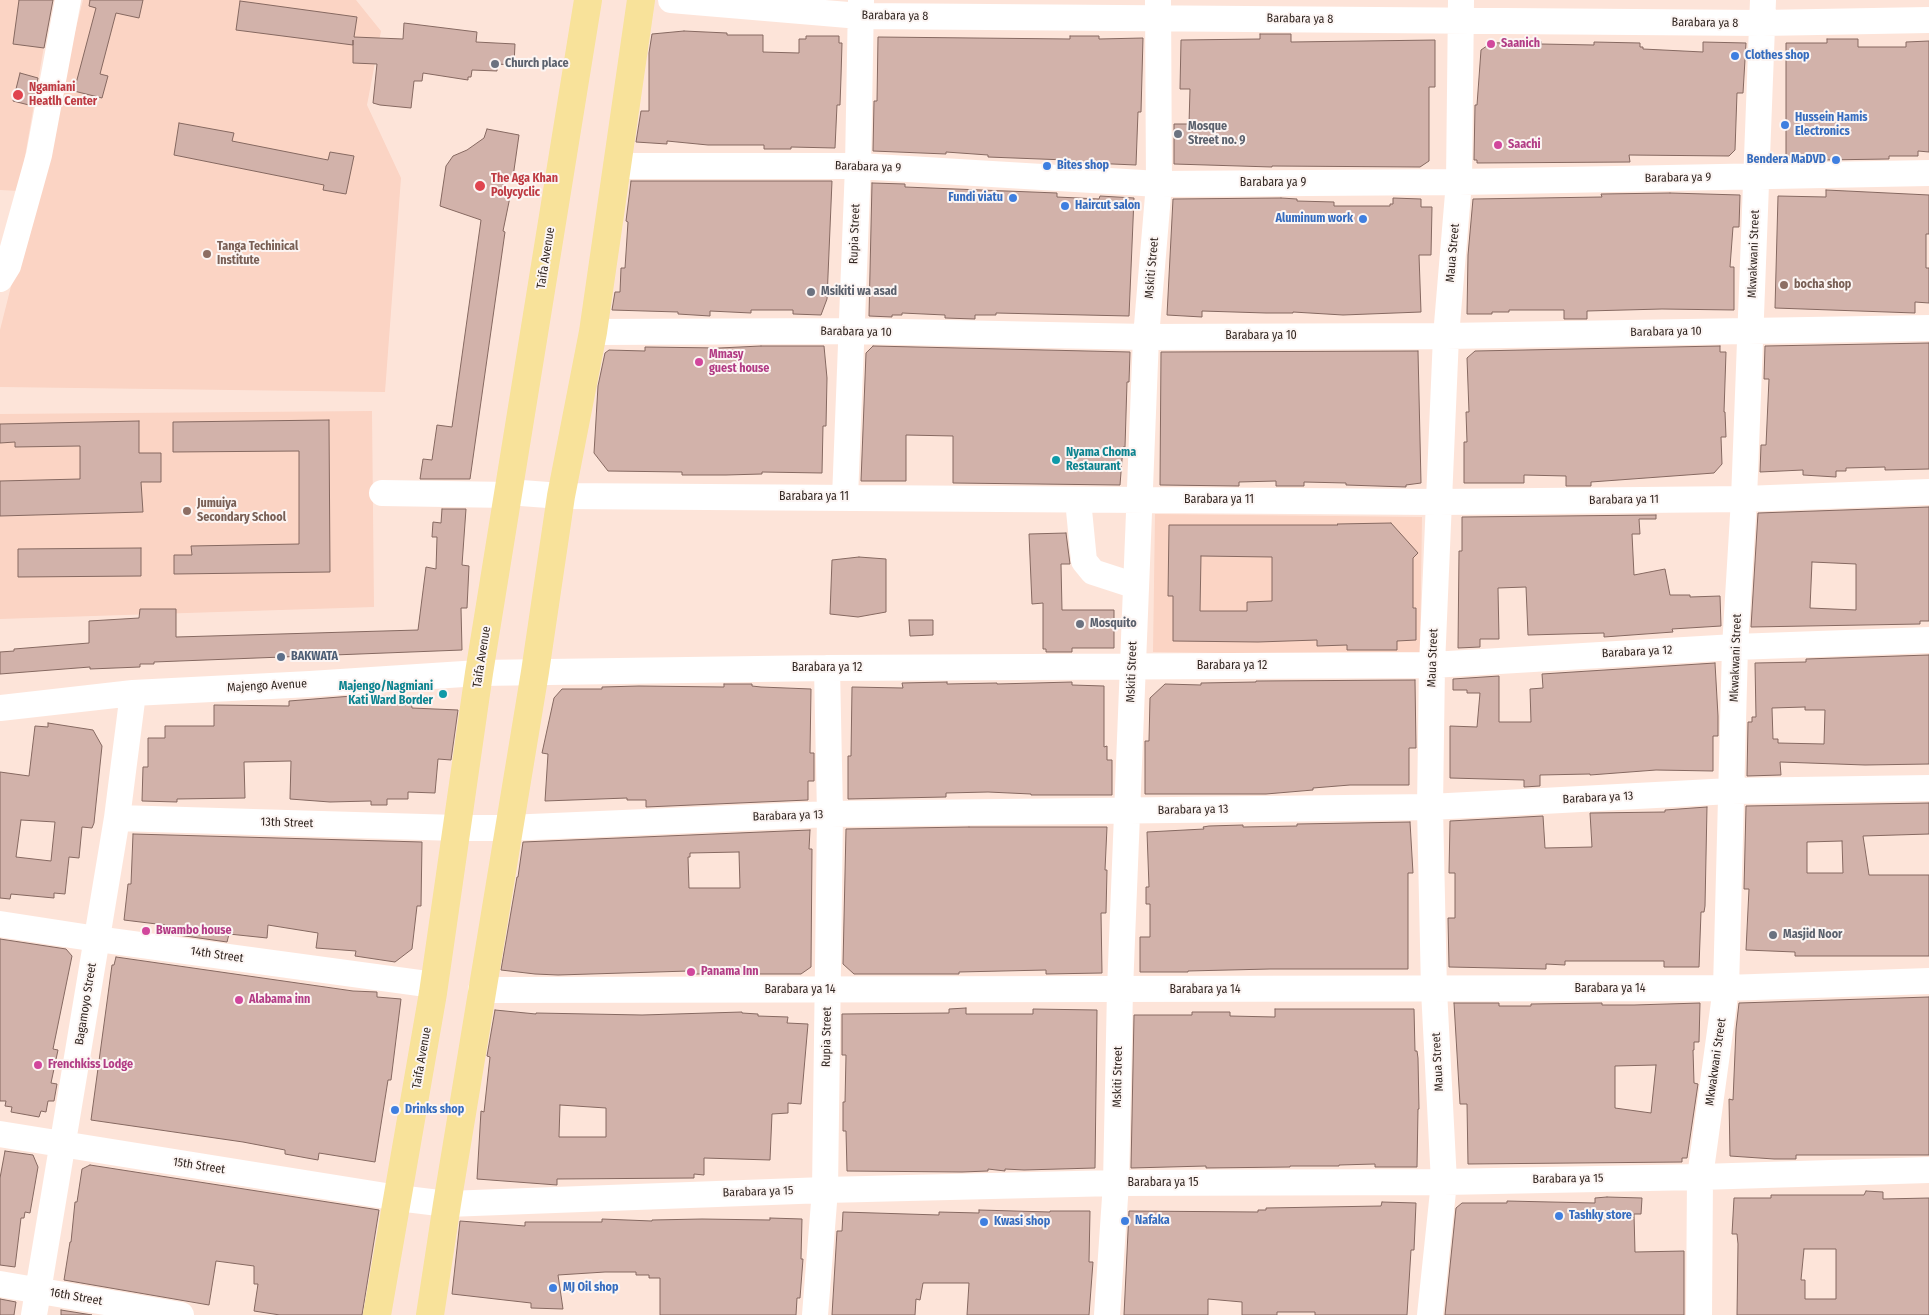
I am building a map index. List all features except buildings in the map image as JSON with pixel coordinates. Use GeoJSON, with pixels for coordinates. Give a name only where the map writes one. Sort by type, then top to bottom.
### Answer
{"type":"FeatureCollection","features":[{"type":"Feature","properties":{"kind":"main road","name":"Taifa Avenue"},"geometry":{"type":"LineString","coordinates":[[377,1315],[434,985],[479,673],[588,0]]}},
{"type":"Feature","properties":{"kind":"main road"},"geometry":{"type":"LineString","coordinates":[[430,1315],[481,990],[535,672],[561,496],[593,332],[642,0]]}},
{"type":"Feature","properties":{"kind":"street"},"geometry":{"type":"LineString","coordinates":[[0,279],[8,266],[39,155],[68,0]]}},
{"type":"Feature","properties":{"kind":"street","name":"Barabara ya 8"},"geometry":{"type":"LineString","coordinates":[[671,0],[860,8],[1762,12],[1929,20]]}},
{"type":"Feature","properties":{"kind":"street","name":"Rupia Street"},"geometry":{"type":"LineString","coordinates":[[845,498],[858,166],[860,8]]}},
{"type":"Feature","properties":{"kind":"street","name":"Mskiti Street"},"geometry":{"type":"LineString","coordinates":[[1107,1315],[1116,1183],[1120,990],[1146,337],[1159,184],[1158,9]]}},
{"type":"Feature","properties":{"kind":"street","name":"Maua Street"},"geometry":{"type":"LineString","coordinates":[[1430,1315],[1444,1182],[1434,990],[1430,807],[1432,665],[1446,336],[1459,182],[1461,10]]}},
{"type":"Feature","properties":{"kind":"street","name":"Mkwakwani Street"},"geometry":{"type":"LineString","coordinates":[[1699,1315],[1700,1177],[1726,988],[1735,646],[1744,499],[1762,12]]}},
{"type":"Feature","properties":{"kind":"street","name":"Barabara ya 9"},"geometry":{"type":"LineString","coordinates":[[617,166],[858,166],[1159,184],[1459,182],[1929,173]]}},
{"type":"Feature","properties":{"kind":"street","name":"Barabara ya 10"},"geometry":{"type":"LineString","coordinates":[[593,332],[851,331],[1146,337],[1446,336],[1929,328]]}},
{"type":"Feature","properties":{"kind":"street","name":"Barabara ya 11"},"geometry":{"type":"LineString","coordinates":[[382,493],[1439,502],[1744,499],[1929,492]]}},
{"type":"Feature","properties":{"kind":"street"},"geometry":{"type":"LineString","coordinates":[[1078,500],[1084,561],[1092,572],[1136,586]]}},
{"type":"Feature","properties":{"kind":"street","name":"Barabara ya 12"},"geometry":{"type":"LineString","coordinates":[[535,672],[827,668],[1432,665],[1735,646],[1929,640]]}},
{"type":"Feature","properties":{"kind":"street","name":"Rupia Street"},"geometry":{"type":"LineString","coordinates":[[815,1315],[825,1190],[830,814],[827,668]]}},
{"type":"Feature","properties":{"kind":"street","name":"Majengo Avenue"},"geometry":{"type":"LineString","coordinates":[[0,708],[133,693],[479,673],[535,672]]}},
{"type":"Feature","properties":{"kind":"street","name":"Bagamoyo Street"},"geometry":{"type":"LineString","coordinates":[[36,1303],[117,818],[133,693]]}},
{"type":"Feature","properties":{"kind":"street","name":"Barabara ya 13"},"geometry":{"type":"LineString","coordinates":[[457,828],[508,828],[830,814],[1430,807],[1732,792],[1929,788]]}},
{"type":"Feature","properties":{"kind":"street","name":"13th Street"},"geometry":{"type":"LineString","coordinates":[[117,818],[457,828]]}},
{"type":"Feature","properties":{"kind":"street","name":"14th Street"},"geometry":{"type":"LineString","coordinates":[[0,924],[434,985]]}},
{"type":"Feature","properties":{"kind":"street","name":"Barabara ya 14"},"geometry":{"type":"LineString","coordinates":[[481,990],[1434,990],[1726,988],[1929,981]]}},
{"type":"Feature","properties":{"kind":"street","name":"15th Street"},"geometry":{"type":"LineString","coordinates":[[0,1134],[398,1198]]}},
{"type":"Feature","properties":{"kind":"street","name":"Barabara ya 15"},"geometry":{"type":"LineString","coordinates":[[398,1198],[447,1204],[825,1190],[1116,1183],[1444,1182],[1929,1170]]}},
{"type":"Feature","properties":{"kind":"street","name":"16th Street"},"geometry":{"type":"LineString","coordinates":[[0,1284],[36,1303],[181,1315]]}},
{"type":"Feature","properties":{"kind":"shaded area","name":"Ngamiani Heatlh Center"},"geometry":{"type":"Polygon","coordinates":[[[0,0],[52,0],[19,191],[0,190],[0,0]]]}},
{"type":"Feature","properties":{"kind":"shaded area","name":"Tanga Techinical Institute"},"geometry":{"type":"Polygon","coordinates":[[[83,0],[356,0],[381,31],[367,105],[401,178],[385,392],[0,387],[0,330],[83,0]]]}},
{"type":"Feature","properties":{"kind":"shaded area","name":"Jumuiya Secondary School"},"geometry":{"type":"Polygon","coordinates":[[[372,411],[374,607],[0,619],[0,414],[372,411]]]}},
{"type":"Feature","properties":{"kind":"shaded area"},"geometry":{"type":"Polygon","coordinates":[[[1155,514],[1422,517],[1420,656],[1153,652],[1155,514]]]}},
{"type":"Feature","properties":{"kind":"place","name":"Saanich"},"geometry":{"type":"Point","coordinates":[1491,44]}},
{"type":"Feature","properties":{"kind":"place","name":"Clothes shop"},"geometry":{"type":"Point","coordinates":[1735,56]}},
{"type":"Feature","properties":{"kind":"place","name":"Church place"},"geometry":{"type":"Point","coordinates":[495,64]}},
{"type":"Feature","properties":{"kind":"place","name":"Ngamiani Heatlh Center"},"geometry":{"type":"Point","coordinates":[18,95]}},
{"type":"Feature","properties":{"kind":"place","name":"Hussein Hamis Electronics"},"geometry":{"type":"Point","coordinates":[1785,125]}},
{"type":"Feature","properties":{"kind":"place","name":"Mosque Street no. 9"},"geometry":{"type":"Point","coordinates":[1178,134]}},
{"type":"Feature","properties":{"kind":"place","name":"Saachi"},"geometry":{"type":"Point","coordinates":[1498,145]}},
{"type":"Feature","properties":{"kind":"place","name":"Bendera MaDVD"},"geometry":{"type":"Point","coordinates":[1836,160]}},
{"type":"Feature","properties":{"kind":"place","name":"Bites shop"},"geometry":{"type":"Point","coordinates":[1047,166]}},
{"type":"Feature","properties":{"kind":"place","name":"The Aga Khan Polycyclic"},"geometry":{"type":"Point","coordinates":[480,186]}},
{"type":"Feature","properties":{"kind":"place","name":"Fundi viatu"},"geometry":{"type":"Point","coordinates":[1013,198]}},
{"type":"Feature","properties":{"kind":"place","name":"Haircut salon"},"geometry":{"type":"Point","coordinates":[1065,206]}},
{"type":"Feature","properties":{"kind":"place","name":"Aluminum work"},"geometry":{"type":"Point","coordinates":[1363,219]}},
{"type":"Feature","properties":{"kind":"place","name":"Tanga Techinical Institute"},"geometry":{"type":"Point","coordinates":[207,254]}},
{"type":"Feature","properties":{"kind":"place","name":"bocha shop"},"geometry":{"type":"Point","coordinates":[1784,285]}},
{"type":"Feature","properties":{"kind":"place","name":"Msikiti wa asad"},"geometry":{"type":"Point","coordinates":[811,292]}},
{"type":"Feature","properties":{"kind":"place","name":"Mmasy guest house"},"geometry":{"type":"Point","coordinates":[699,362]}},
{"type":"Feature","properties":{"kind":"place","name":"Nyama Choma Restaurant"},"geometry":{"type":"Point","coordinates":[1056,460]}},
{"type":"Feature","properties":{"kind":"place","name":"Jumuiya Secondary School"},"geometry":{"type":"Point","coordinates":[187,511]}},
{"type":"Feature","properties":{"kind":"place","name":"Mosquito"},"geometry":{"type":"Point","coordinates":[1080,624]}},
{"type":"Feature","properties":{"kind":"place","name":"BAKWATA"},"geometry":{"type":"Point","coordinates":[281,657]}},
{"type":"Feature","properties":{"kind":"place","name":"Majengo/Nagmiani Kati Ward Border"},"geometry":{"type":"Point","coordinates":[443,694]}},
{"type":"Feature","properties":{"kind":"place","name":"Bwambo house"},"geometry":{"type":"Point","coordinates":[146,931]}},
{"type":"Feature","properties":{"kind":"place","name":"Masjid Noor"},"geometry":{"type":"Point","coordinates":[1773,935]}},
{"type":"Feature","properties":{"kind":"place","name":"Panama Inn"},"geometry":{"type":"Point","coordinates":[691,972]}},
{"type":"Feature","properties":{"kind":"place","name":"Alabama inn"},"geometry":{"type":"Point","coordinates":[239,1000]}},
{"type":"Feature","properties":{"kind":"place","name":"Frenchkiss Lodge"},"geometry":{"type":"Point","coordinates":[38,1065]}},
{"type":"Feature","properties":{"kind":"place","name":"Drinks shop"},"geometry":{"type":"Point","coordinates":[395,1110]}},
{"type":"Feature","properties":{"kind":"place","name":"Tashky store"},"geometry":{"type":"Point","coordinates":[1559,1216]}},
{"type":"Feature","properties":{"kind":"place","name":"Nafaka"},"geometry":{"type":"Point","coordinates":[1125,1221]}},
{"type":"Feature","properties":{"kind":"place","name":"Kwasi shop"},"geometry":{"type":"Point","coordinates":[984,1222]}},
{"type":"Feature","properties":{"kind":"place","name":"MJ Oil shop"},"geometry":{"type":"Point","coordinates":[553,1288]}}]}
